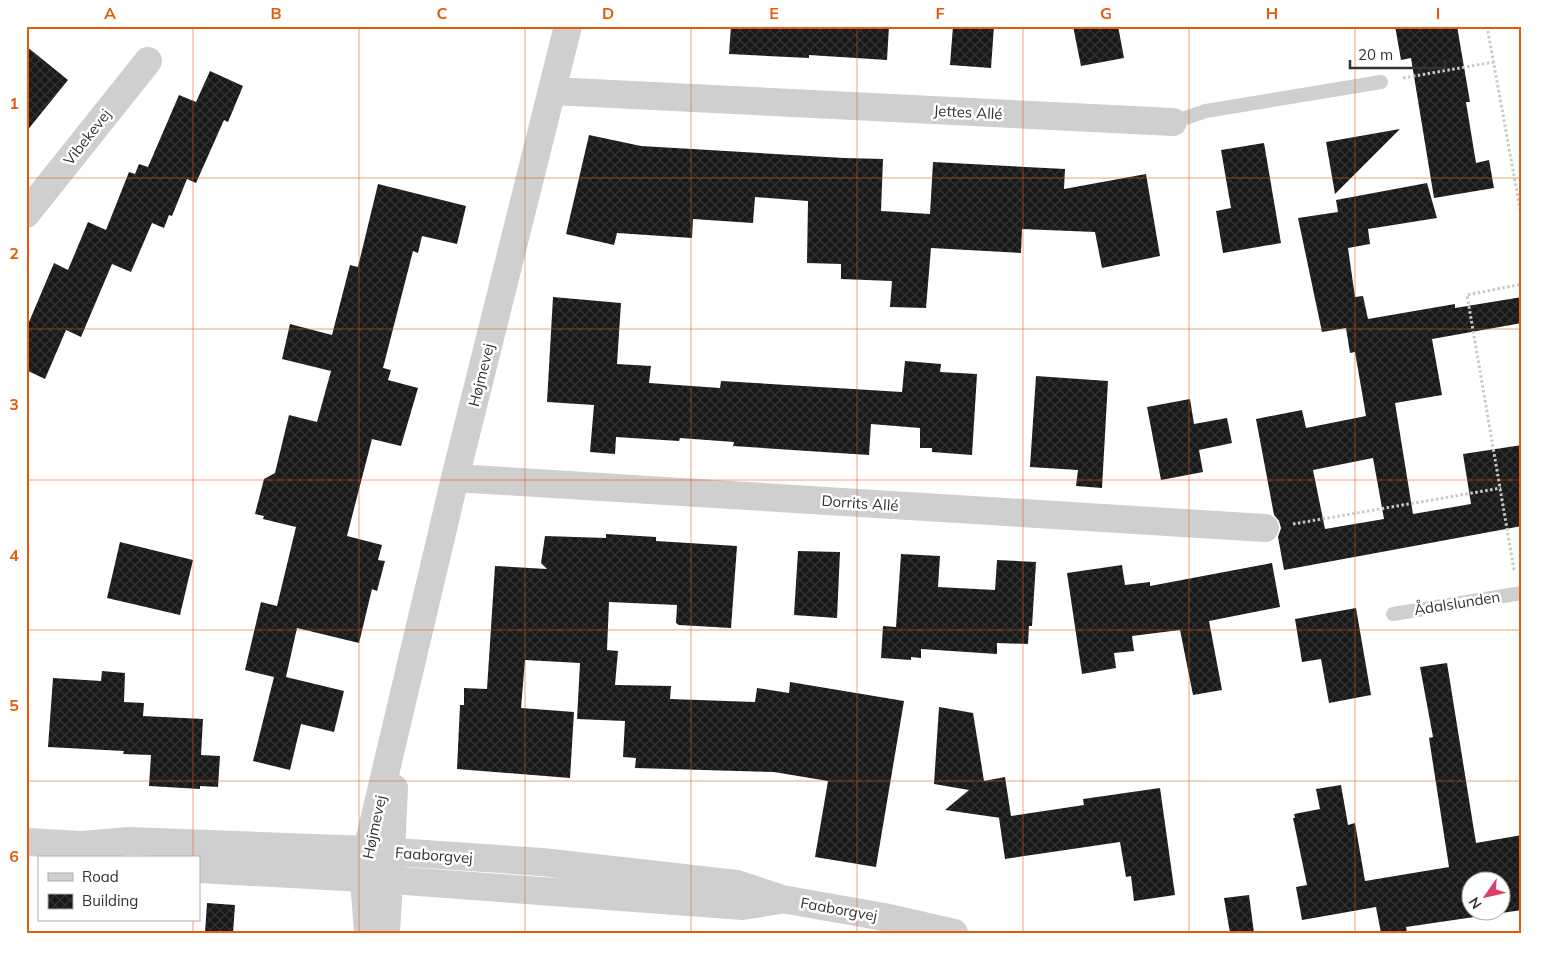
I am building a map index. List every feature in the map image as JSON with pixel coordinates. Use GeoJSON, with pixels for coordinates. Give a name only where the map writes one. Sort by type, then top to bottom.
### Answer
{"type":"FeatureCollection","features":[{"type":"Feature","properties":{"kind":"street","name":"Højmevej"},"geometry":{"type":"LineString","coordinates":[[368,933],[398,724],[455,478],[568,26]]}},
{"type":"Feature","properties":{"kind":"street","name":"Vibekevej"},"geometry":{"type":"LineString","coordinates":[[26,214],[148,61]]}},
{"type":"Feature","properties":{"kind":"street","name":"Jettes Allé"},"geometry":{"type":"LineString","coordinates":[[552,92],[1174,122]]}},
{"type":"Feature","properties":{"kind":"street","name":"Dorrits Allé"},"geometry":{"type":"LineString","coordinates":[[455,478],[1265,528]]}},
{"type":"Feature","properties":{"kind":"street","name":"Faaborgvej"},"geometry":{"type":"LineString","coordinates":[[26,842],[82,845],[129,841],[379,851],[542,862],[737,884],[782,900],[884,917],[954,933]]}},
{"type":"Feature","properties":{"kind":"street","name":"Faaborgvej"},"geometry":{"type":"LineString","coordinates":[[82,845],[107,856]]}},
{"type":"Feature","properties":{"kind":"street","name":"Faaborgvej"},"geometry":{"type":"LineString","coordinates":[[200,869],[377,879],[743,906],[782,900]]}},
{"type":"Feature","properties":{"kind":"street","name":"Højmevej"},"geometry":{"type":"LineString","coordinates":[[377,879],[386,933]]}},
{"type":"Feature","properties":{"kind":"lane","name":"Jettes Allé"},"geometry":{"type":"LineString","coordinates":[[1174,122],[1206,111],[1381,82]]}},
{"type":"Feature","properties":{"kind":"lane","name":"Ådalslunden"},"geometry":{"type":"LineString","coordinates":[[1393,614],[1520,593]]}},
{"type":"Feature","properties":{"kind":"path"},"geometry":{"type":"LineString","coordinates":[[1487,26],[1522,220]]}},
{"type":"Feature","properties":{"kind":"path"},"geometry":{"type":"LineString","coordinates":[[1381,82],[1494,62]]}},
{"type":"Feature","properties":{"kind":"path"},"geometry":{"type":"LineString","coordinates":[[1520,593],[1467,295],[1522,284]]}},
{"type":"Feature","properties":{"kind":"path"},"geometry":{"type":"LineString","coordinates":[[1265,528],[1501,488]]}},
{"type":"Feature","properties":{"kind":"building"},"geometry":{"type":"Polygon","coordinates":[[[731,26],[889,26],[887,60],[809,55],[809,58],[729,54],[731,26]]]}},
{"type":"Feature","properties":{"kind":"building"},"geometry":{"type":"Polygon","coordinates":[[[953,26],[994,26],[991,68],[950,65],[953,26]]]}},
{"type":"Feature","properties":{"kind":"building"},"geometry":{"type":"Polygon","coordinates":[[[1073,26],[1118,26],[1124,58],[1081,66],[1073,26]]]}},
{"type":"Feature","properties":{"kind":"building"},"geometry":{"type":"Polygon","coordinates":[[[1395,26],[1457,26],[1470,102],[1466,102],[1476,163],[1489,160],[1494,188],[1434,198],[1411,58],[1401,60],[1395,26]]]}},
{"type":"Feature","properties":{"kind":"building"},"geometry":{"type":"Polygon","coordinates":[[[26,46],[68,80],[26,132],[26,46]]]}},
{"type":"Feature","properties":{"kind":"building"},"geometry":{"type":"Polygon","coordinates":[[[210,71],[243,86],[228,122],[224,120],[196,183],[187,179],[172,216],[169,215],[164,228],[152,223],[131,272],[112,264],[81,337],[66,330],[45,379],[26,370],[26,329],[54,263],[68,270],[88,222],[106,230],[129,172],[135,174],[139,164],[148,167],[179,95],[196,102],[210,71]]]}},
{"type":"Feature","properties":{"kind":"building"},"geometry":{"type":"Polygon","coordinates":[[[1400,129],[1335,194],[1326,142],[1400,129]]]}},
{"type":"Feature","properties":{"kind":"building"},"geometry":{"type":"Polygon","coordinates":[[[589,135],[641,146],[883,159],[881,211],[930,214],[933,162],[1065,169],[1064,189],[1146,174],[1160,256],[1102,268],[1095,232],[1022,229],[1021,253],[931,248],[926,308],[890,307],[892,281],[841,279],[841,264],[807,263],[808,201],[755,197],[753,223],[693,219],[692,238],[617,233],[614,245],[566,234],[589,135]]]}},
{"type":"Feature","properties":{"kind":"building"},"geometry":{"type":"Polygon","coordinates":[[[1264,143],[1281,243],[1223,253],[1216,211],[1231,208],[1221,150],[1264,143]]]}},
{"type":"Feature","properties":{"kind":"building"},"geometry":{"type":"Polygon","coordinates":[[[1427,183],[1437,218],[1368,229],[1370,244],[1348,248],[1355,297],[1363,296],[1368,319],[1455,304],[1455,308],[1522,297],[1522,323],[1432,339],[1442,395],[1395,403],[1413,514],[1471,504],[1463,454],[1522,445],[1522,526],[1284,570],[1278,537],[1281,528],[1279,521],[1274,515],[1256,419],[1302,410],[1306,428],[1366,416],[1355,352],[1350,353],[1346,328],[1322,332],[1298,218],[1338,212],[1336,200],[1427,183]],[[1373,458],[1313,470],[1325,529],[1384,519],[1373,458]]]}},
{"type":"Feature","properties":{"kind":"building"},"geometry":{"type":"Polygon","coordinates":[[[378,184],[466,206],[457,244],[422,236],[418,253],[413,251],[383,368],[391,370],[388,380],[418,388],[401,446],[372,439],[347,536],[382,545],[378,560],[385,561],[377,591],[372,589],[359,643],[297,628],[286,677],[344,691],[334,732],[301,724],[290,770],[253,761],[274,677],[245,670],[261,602],[277,606],[296,527],[263,519],[264,516],[255,514],[264,479],[275,473],[289,415],[317,422],[331,371],[282,359],[290,324],[332,335],[350,265],[358,267],[378,184]]]}},
{"type":"Feature","properties":{"kind":"building"},"geometry":{"type":"Polygon","coordinates":[[[553,297],[621,303],[617,364],[651,366],[649,383],[720,388],[721,381],[902,392],[905,361],[941,364],[940,372],[977,374],[972,455],[932,452],[932,448],[920,448],[920,428],[871,424],[869,455],[733,446],[734,442],[680,438],[679,441],[616,437],[615,454],[590,452],[594,405],[547,402],[553,297]]]}},
{"type":"Feature","properties":{"kind":"building"},"geometry":{"type":"Polygon","coordinates":[[[1036,376],[1108,381],[1102,488],[1076,486],[1078,470],[1030,467],[1036,376]]]}},
{"type":"Feature","properties":{"kind":"building"},"geometry":{"type":"Polygon","coordinates":[[[1190,399],[1194,424],[1227,418],[1232,443],[1199,450],[1203,472],[1161,480],[1147,407],[1190,399]]]}},
{"type":"Feature","properties":{"kind":"building"},"geometry":{"type":"Polygon","coordinates":[[[606,534],[656,537],[656,541],[737,546],[731,628],[679,625],[676,623],[677,605],[609,602],[607,650],[618,651],[615,685],[671,686],[670,699],[755,702],[757,688],[789,693],[790,682],[904,701],[876,867],[815,857],[828,781],[774,772],[635,768],[636,758],[623,757],[625,721],[577,719],[580,663],[525,660],[521,708],[574,712],[570,778],[457,769],[460,705],[464,705],[464,688],[487,689],[495,566],[547,569],[541,563],[545,536],[606,538],[606,534]]]}},
{"type":"Feature","properties":{"kind":"building"},"geometry":{"type":"Polygon","coordinates":[[[120,542],[193,560],[180,615],[107,598],[120,542]]]}},
{"type":"Feature","properties":{"kind":"building"},"geometry":{"type":"Polygon","coordinates":[[[798,551],[840,552],[837,618],[794,615],[798,551]]]}},
{"type":"Feature","properties":{"kind":"building"},"geometry":{"type":"Polygon","coordinates":[[[901,554],[940,556],[938,587],[995,590],[997,560],[1036,562],[1032,626],[1029,626],[1028,644],[997,643],[997,654],[921,649],[921,658],[911,657],[911,660],[881,658],[883,626],[896,627],[901,554]]]}},
{"type":"Feature","properties":{"kind":"building"},"geometry":{"type":"Polygon","coordinates":[[[1272,563],[1280,607],[1209,621],[1222,690],[1193,695],[1180,630],[1132,636],[1134,651],[1114,653],[1116,668],[1082,674],[1067,573],[1122,565],[1125,585],[1150,582],[1150,586],[1272,563]]]}},
{"type":"Feature","properties":{"kind":"building"},"geometry":{"type":"Polygon","coordinates":[[[1356,608],[1371,695],[1329,703],[1321,659],[1302,662],[1295,619],[1356,608]]]}},
{"type":"Feature","properties":{"kind":"building"},"geometry":{"type":"Polygon","coordinates":[[[1447,663],[1476,843],[1522,835],[1522,910],[1510,912],[1510,872],[1460,872],[1460,919],[1406,927],[1407,933],[1381,933],[1376,907],[1302,920],[1296,887],[1307,885],[1293,818],[1295,818],[1294,814],[1320,809],[1316,789],[1341,785],[1348,825],[1355,823],[1365,881],[1449,867],[1429,738],[1433,737],[1420,667],[1447,663]]]}},
{"type":"Feature","properties":{"kind":"building"},"geometry":{"type":"Polygon","coordinates":[[[102,671],[125,673],[124,702],[144,703],[143,716],[203,719],[201,755],[220,756],[218,787],[200,786],[200,789],[149,786],[151,755],[123,754],[124,751],[48,747],[53,678],[101,681],[102,671]]]}},
{"type":"Feature","properties":{"kind":"building"},"geometry":{"type":"Polygon","coordinates":[[[939,707],[973,713],[984,781],[1005,777],[1011,816],[1084,805],[1083,799],[1160,788],[1175,895],[1134,901],[1131,876],[1126,877],[1120,842],[1005,859],[999,818],[1001,818],[945,810],[969,790],[934,784],[939,707]]]}},
{"type":"Feature","properties":{"kind":"building"},"geometry":{"type":"Polygon","coordinates":[[[1249,895],[1254,933],[1230,933],[1224,898],[1249,895]]]}},
{"type":"Feature","properties":{"kind":"building"},"geometry":{"type":"Polygon","coordinates":[[[207,903],[235,905],[233,933],[205,933],[207,903]]]}}]}
